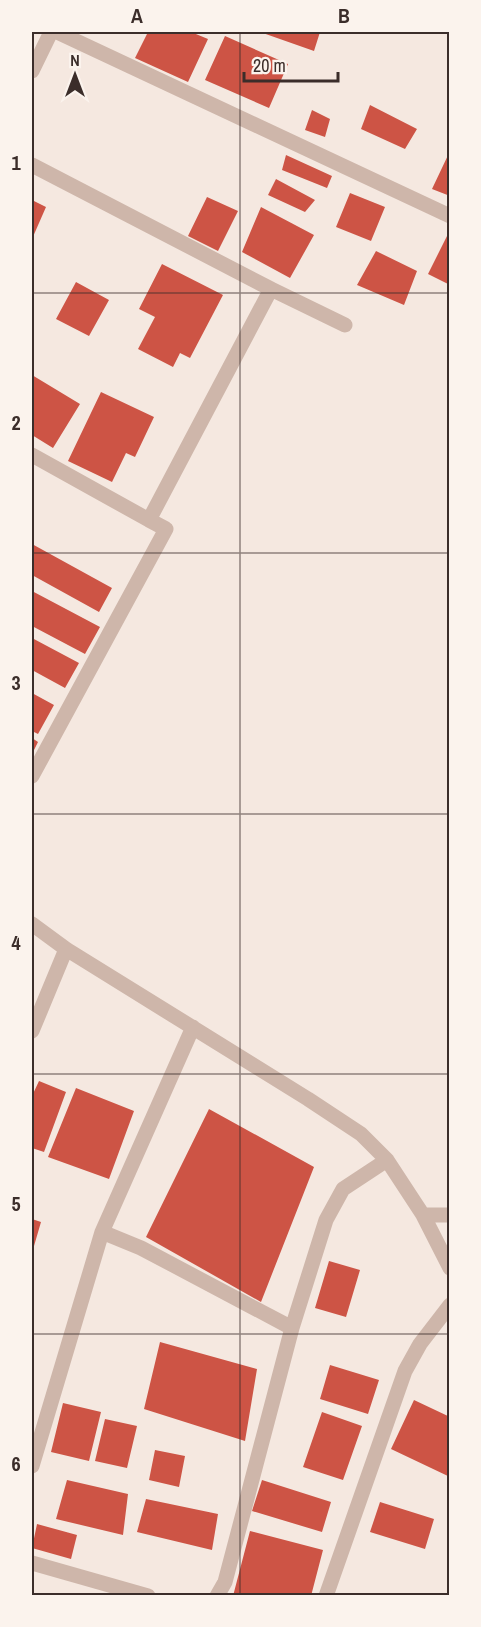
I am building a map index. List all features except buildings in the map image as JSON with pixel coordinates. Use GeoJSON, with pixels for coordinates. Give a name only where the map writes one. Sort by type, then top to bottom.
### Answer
{"type":"FeatureCollection","features":[{"type":"Feature","properties":{"kind":"street"},"geometry":{"type":"LineString","coordinates":[[32,71],[51,32]]}},
{"type":"Feature","properties":{"kind":"street"},"geometry":{"type":"LineString","coordinates":[[57,32],[450,216]]}},
{"type":"Feature","properties":{"kind":"street"},"geometry":{"type":"LineString","coordinates":[[32,165],[345,325]]}},
{"type":"Feature","properties":{"kind":"street"},"geometry":{"type":"LineString","coordinates":[[149,519],[271,289]]}},
{"type":"Feature","properties":{"kind":"street"},"geometry":{"type":"LineString","coordinates":[[32,454],[166,529],[32,776]]}},
{"type":"Feature","properties":{"kind":"street"},"geometry":{"type":"LineString","coordinates":[[32,924],[66,949],[361,1134],[387,1160],[423,1215],[450,1268]]}},
{"type":"Feature","properties":{"kind":"street"},"geometry":{"type":"LineString","coordinates":[[32,1031],[66,949]]}},
{"type":"Feature","properties":{"kind":"street"},"geometry":{"type":"LineString","coordinates":[[32,1466],[102,1232],[193,1027]]}},
{"type":"Feature","properties":{"kind":"street"},"geometry":{"type":"LineString","coordinates":[[217,1596],[225,1582],[292,1328],[326,1220],[343,1189],[387,1160]]}},
{"type":"Feature","properties":{"kind":"street"},"geometry":{"type":"LineString","coordinates":[[423,1215],[450,1215]]}},
{"type":"Feature","properties":{"kind":"street"},"geometry":{"type":"LineString","coordinates":[[102,1232],[141,1248],[292,1328]]}},
{"type":"Feature","properties":{"kind":"street"},"geometry":{"type":"LineString","coordinates":[[326,1596],[405,1371],[420,1344],[450,1305]]}},
{"type":"Feature","properties":{"kind":"street"},"geometry":{"type":"LineString","coordinates":[[32,1563],[148,1596]]}}]}
